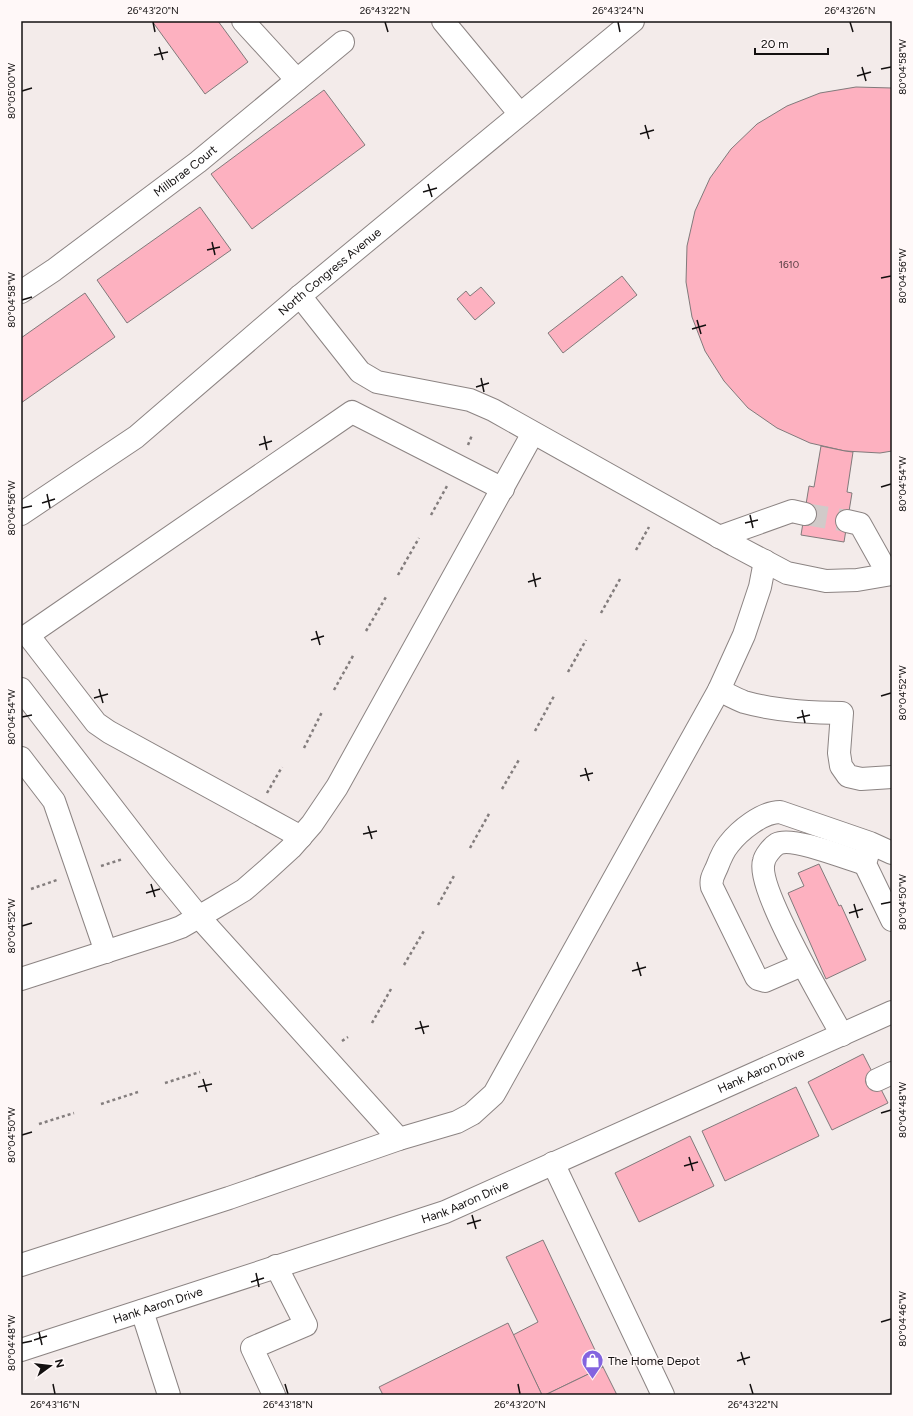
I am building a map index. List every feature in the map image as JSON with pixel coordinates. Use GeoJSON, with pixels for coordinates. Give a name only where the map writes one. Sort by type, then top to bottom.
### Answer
{"type":"FeatureCollection","features":[{"type":"Feature","properties":{"kind":"street"},"geometry":{"type":"LineString","coordinates":[[243,21],[297,80]]}},
{"type":"Feature","properties":{"kind":"street"},"geometry":{"type":"LineString","coordinates":[[443,21],[520,114]]}},
{"type":"Feature","properties":{"kind":"street","name":"North Congress Avenue"},"geometry":{"type":"LineString","coordinates":[[21,514],[136,437],[300,296],[633,21]]}},
{"type":"Feature","properties":{"kind":"street","name":"Millbrae Court"},"geometry":{"type":"LineString","coordinates":[[21,292],[54,270],[198,162],[343,42]]}},
{"type":"Feature","properties":{"kind":"street"},"geometry":{"type":"LineString","coordinates":[[300,296],[360,372],[377,382],[470,400],[493,410],[787,573],[826,581],[857,580],[890,574],[860,524],[847,521]]}},
{"type":"Feature","properties":{"kind":"street"},"geometry":{"type":"LineString","coordinates":[[301,837],[109,732],[96,723],[28,635],[352,412],[503,489]]}},
{"type":"Feature","properties":{"kind":"street"},"geometry":{"type":"LineString","coordinates":[[21,979],[175,929],[244,890],[301,837],[312,824],[337,786],[533,433]]}},
{"type":"Feature","properties":{"kind":"street"},"geometry":{"type":"LineString","coordinates":[[719,536],[792,511],[805,514]]}},
{"type":"Feature","properties":{"kind":"street"},"geometry":{"type":"LineString","coordinates":[[21,1265],[229,1198],[399,1139],[457,1122],[472,1114],[494,1094],[719,690],[744,635],[760,586],[765,561]]}},
{"type":"Feature","properties":{"kind":"street"},"geometry":{"type":"LineString","coordinates":[[21,689],[159,868],[199,916],[399,1139]]}},
{"type":"Feature","properties":{"kind":"street"},"geometry":{"type":"LineString","coordinates":[[719,690],[743,701],[768,707],[799,712],[842,713],[839,752],[841,766],[848,776],[861,779],[892,777]]}},
{"type":"Feature","properties":{"kind":"street"},"geometry":{"type":"LineString","coordinates":[[21,758],[54,802],[106,952]]}},
{"type":"Feature","properties":{"kind":"street"},"geometry":{"type":"LineString","coordinates":[[802,965],[765,981],[756,977],[712,887],[711,879],[729,844],[745,829],[761,818],[774,812],[780,812],[870,843],[892,853]]}},
{"type":"Feature","properties":{"kind":"street"},"geometry":{"type":"LineString","coordinates":[[842,1035],[802,965],[768,892],[764,875],[763,861],[777,844],[790,842],[802,844],[865,864]]}},
{"type":"Feature","properties":{"kind":"street"},"geometry":{"type":"LineString","coordinates":[[870,843],[865,864],[892,920]]}},
{"type":"Feature","properties":{"kind":"street","name":"Hank Aaron Drive"},"geometry":{"type":"LineString","coordinates":[[21,1350],[445,1212],[892,1012]]}},
{"type":"Feature","properties":{"kind":"street"},"geometry":{"type":"LineString","coordinates":[[553,1163],[663,1395]]}},
{"type":"Feature","properties":{"kind":"street"},"geometry":{"type":"LineString","coordinates":[[274,1395],[252,1348],[306,1325],[276,1266]]}},
{"type":"Feature","properties":{"kind":"street"},"geometry":{"type":"LineString","coordinates":[[142,1311],[169,1395]]}},
{"type":"Feature","properties":{"kind":"path"},"geometry":{"type":"LineString","coordinates":[[431,515],[448,485]]}},
{"type":"Feature","properties":{"kind":"path"},"geometry":{"type":"LineString","coordinates":[[636,550],[649,527]]}},
{"type":"Feature","properties":{"kind":"path"},"geometry":{"type":"LineString","coordinates":[[398,574],[419,538]]}},
{"type":"Feature","properties":{"kind":"path"},"geometry":{"type":"LineString","coordinates":[[601,613],[620,579]]}},
{"type":"Feature","properties":{"kind":"path"},"geometry":{"type":"LineString","coordinates":[[366,631],[386,597]]}},
{"type":"Feature","properties":{"kind":"path"},"geometry":{"type":"LineString","coordinates":[[568,672],[586,640]]}},
{"type":"Feature","properties":{"kind":"path"},"geometry":{"type":"LineString","coordinates":[[334,690],[354,654]]}},
{"type":"Feature","properties":{"kind":"path"},"geometry":{"type":"LineString","coordinates":[[535,731],[554,696]]}},
{"type":"Feature","properties":{"kind":"path"},"geometry":{"type":"LineString","coordinates":[[304,748],[322,712]]}},
{"type":"Feature","properties":{"kind":"path"},"geometry":{"type":"LineString","coordinates":[[502,789],[520,758]]}},
{"type":"Feature","properties":{"kind":"path"},"geometry":{"type":"LineString","coordinates":[[266,795],[282,767]]}},
{"type":"Feature","properties":{"kind":"path"},"geometry":{"type":"LineString","coordinates":[[470,848],[490,812]]}},
{"type":"Feature","properties":{"kind":"path"},"geometry":{"type":"LineString","coordinates":[[95,868],[125,858]]}},
{"type":"Feature","properties":{"kind":"path"},"geometry":{"type":"LineString","coordinates":[[438,905],[455,874]]}},
{"type":"Feature","properties":{"kind":"path"},"geometry":{"type":"LineString","coordinates":[[31,889],[61,879]]}},
{"type":"Feature","properties":{"kind":"path"},"geometry":{"type":"LineString","coordinates":[[404,966],[425,929]]}},
{"type":"Feature","properties":{"kind":"path"},"geometry":{"type":"LineString","coordinates":[[372,1022],[391,989]]}},
{"type":"Feature","properties":{"kind":"path"},"geometry":{"type":"LineString","coordinates":[[165,1083],[200,1072]]}},
{"type":"Feature","properties":{"kind":"path"},"geometry":{"type":"LineString","coordinates":[[101,1104],[138,1092]]}},
{"type":"Feature","properties":{"kind":"path"},"geometry":{"type":"LineString","coordinates":[[39,1124],[74,1113]]}},
{"type":"Feature","properties":{"kind":"building"},"geometry":{"type":"Polygon","coordinates":[[[152,21],[218,21],[248,62],[205,94],[152,21]]]}},
{"type":"Feature","properties":{"kind":"building"},"geometry":{"type":"Polygon","coordinates":[[[856,87],[892,88],[892,451],[880,453],[845,451],[810,443],[777,428],[748,408],[724,381],[705,351],[692,317],[686,282],[687,246],[695,211],[710,178],[731,149],[757,124],[787,106],[820,93],[856,87]]]}},
{"type":"Feature","properties":{"kind":"building"},"geometry":{"type":"Polygon","coordinates":[[[324,90],[365,145],[252,229],[211,174],[324,90]]]}},
{"type":"Feature","properties":{"kind":"building"},"geometry":{"type":"Polygon","coordinates":[[[200,207],[231,250],[127,323],[97,280],[200,207]]]}},
{"type":"Feature","properties":{"kind":"building"},"geometry":{"type":"Polygon","coordinates":[[[622,276],[637,295],[563,353],[548,333],[622,276]]]}},
{"type":"Feature","properties":{"kind":"building"},"geometry":{"type":"Polygon","coordinates":[[[481,287],[495,303],[475,320],[457,299],[466,291],[470,296],[481,287]]]}},
{"type":"Feature","properties":{"kind":"building"},"geometry":{"type":"Polygon","coordinates":[[[85,293],[115,337],[21,403],[21,338],[85,293]]]}},
{"type":"Feature","properties":{"kind":"building"},"geometry":{"type":"Polygon","coordinates":[[[821,446],[853,452],[847,492],[852,493],[844,542],[801,535],[809,486],[814,487],[821,446]]]}},
{"type":"Feature","properties":{"kind":"building"},"geometry":{"type":"Polygon","coordinates":[[[819,864],[839,906],[841,905],[866,960],[826,979],[788,893],[804,886],[798,873],[819,864]]]}},
{"type":"Feature","properties":{"kind":"building"},"geometry":{"type":"Polygon","coordinates":[[[863,1054],[888,1103],[832,1130],[808,1082],[863,1054]]]}},
{"type":"Feature","properties":{"kind":"building"},"geometry":{"type":"Polygon","coordinates":[[[796,1087],[819,1136],[725,1181],[702,1131],[796,1087]]]}},
{"type":"Feature","properties":{"kind":"building"},"geometry":{"type":"Polygon","coordinates":[[[690,1136],[714,1186],[639,1222],[615,1173],[690,1136]]]}},
{"type":"Feature","properties":{"kind":"building"},"geometry":{"type":"Polygon","coordinates":[[[543,1240],[603,1367],[545,1395],[542,1395],[513,1335],[538,1322],[506,1257],[543,1240]]]}},
{"type":"Feature","properties":{"kind":"building"},"geometry":{"type":"Polygon","coordinates":[[[508,1323],[542,1395],[383,1395],[379,1387],[508,1323]]]}},
{"type":"Feature","properties":{"kind":"building","name":"The Home Depot"},"geometry":{"type":"Polygon","coordinates":[[[603,1367],[617,1395],[545,1395],[603,1367]]]}},
{"type":"Feature","properties":{"kind":"tunnel"},"geometry":{"type":"LineString","coordinates":[[805,514],[847,521]]}},
{"type":"Feature","properties":{"kind":"place","name":"The Home Depot"},"geometry":{"type":"Point","coordinates":[592,1380]}}]}
